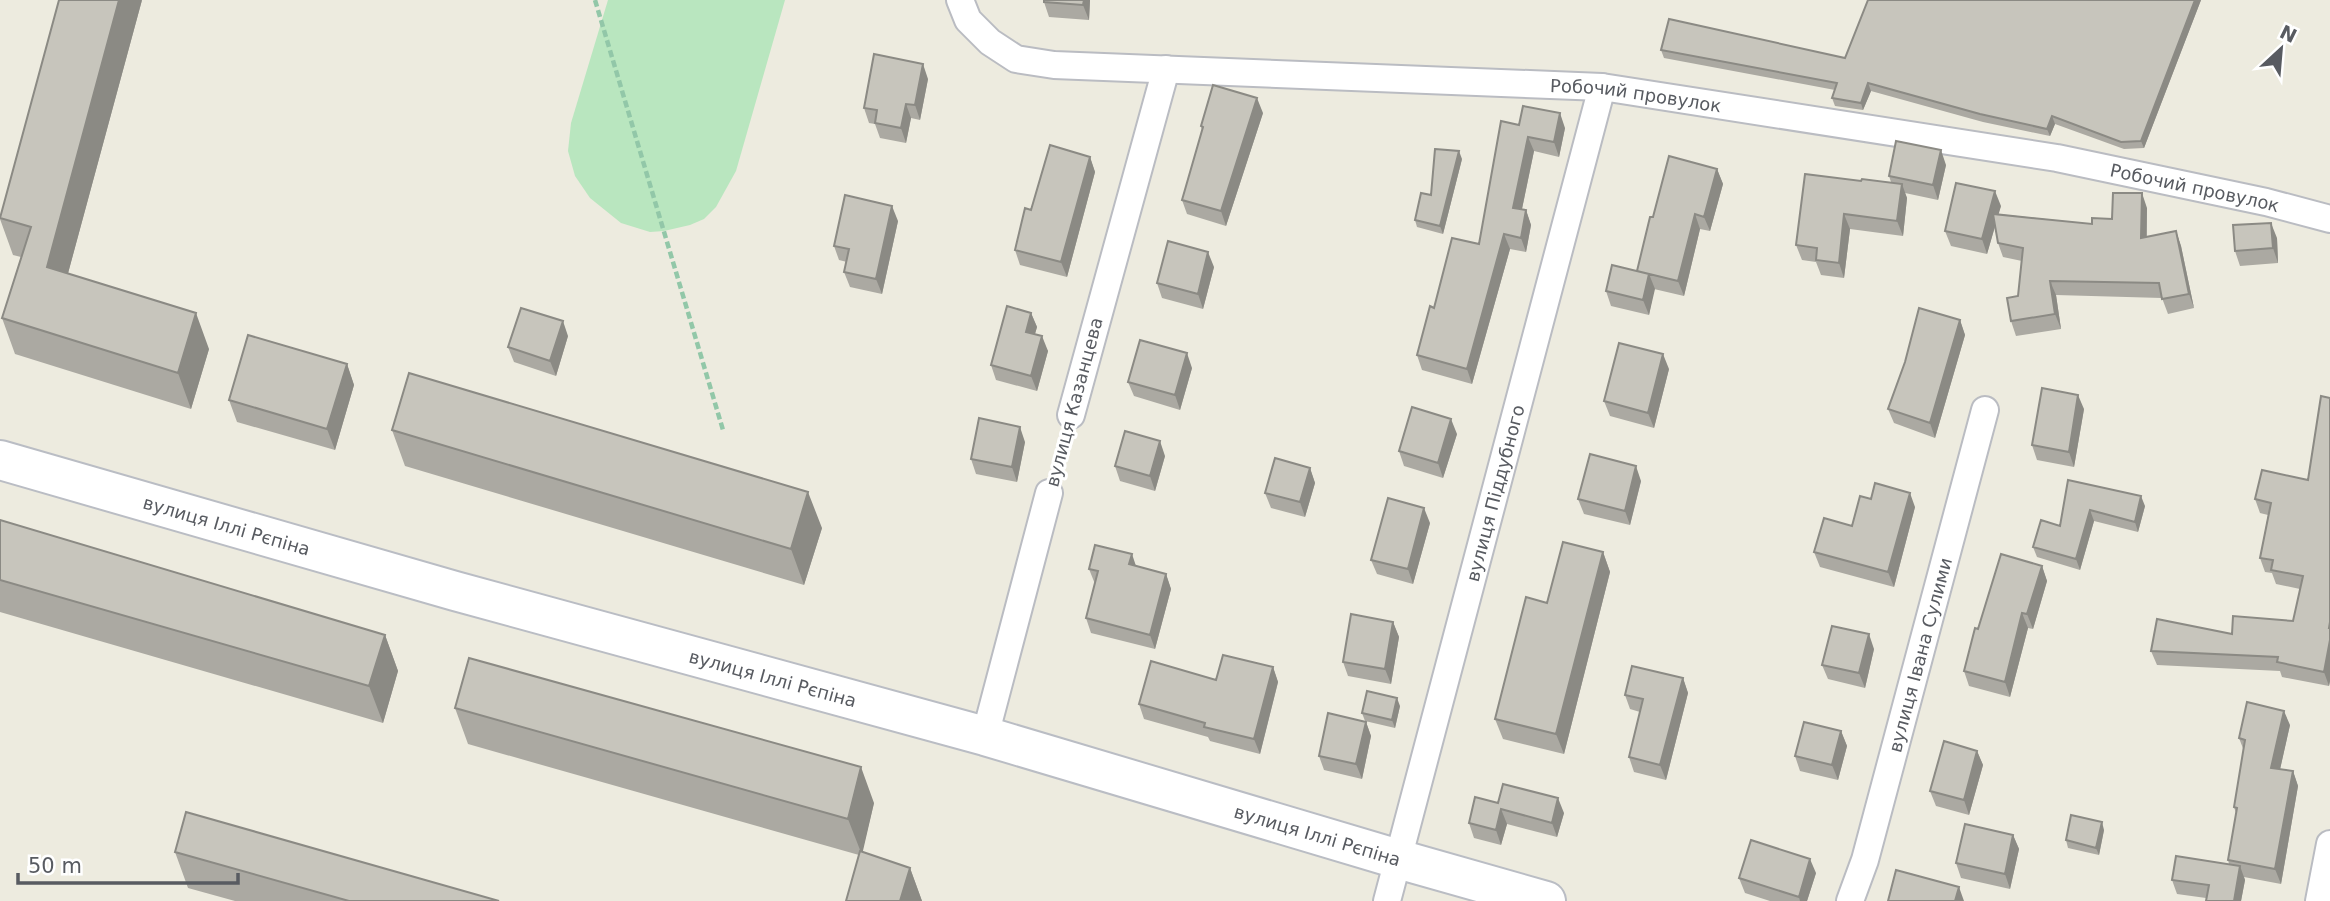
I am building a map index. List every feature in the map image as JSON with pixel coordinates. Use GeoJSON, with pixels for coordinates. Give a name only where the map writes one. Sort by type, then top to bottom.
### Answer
{"type":"FeatureCollection","features":[{"type":"Feature","properties":{"kind":"street","name":"Робочий провулок"},"geometry":{"type":"LineString","coordinates":[[960,0],[968,20],[990,42],[1016,59],[1054,65],[1602,87],[2057,158],[2266,202],[2330,219]]}},
{"type":"Feature","properties":{"kind":"street","name":"вулиця Казанцева"},"geometry":{"type":"LineString","coordinates":[[1070,415],[1166,69]]}},
{"type":"Feature","properties":{"kind":"street","name":"вулиця Піддубного"},"geometry":{"type":"LineString","coordinates":[[1387,901],[1602,87]]}},
{"type":"Feature","properties":{"kind":"street","name":"вулиця Івана Сулими"},"geometry":{"type":"LineString","coordinates":[[1850,901],[1865,860],[1985,410]]}},
{"type":"Feature","properties":{"kind":"street","name":"вулиця Іллі Рєпіна"},"geometry":{"type":"LineString","coordinates":[[0,460],[455,591],[985,736],[1546,901]]}},
{"type":"Feature","properties":{"kind":"street","name":"вулиця Казанцева"},"geometry":{"type":"LineString","coordinates":[[985,736],[1049,494]]}},
{"type":"Feature","properties":{"kind":"street"},"geometry":{"type":"LineString","coordinates":[[2319,901],[2330,844]]}},
{"type":"Feature","properties":{"kind":"path"},"geometry":{"type":"LineString","coordinates":[[595,0],[723,430]]}},
{"type":"Feature","properties":{"kind":"path","name":"вулиця Казанцева"},"geometry":{"type":"LineString","coordinates":[[1049,494],[1070,415]]}},
{"type":"Feature","properties":{"kind":"green space"},"geometry":{"type":"Polygon","coordinates":[[[608,0],[785,0],[736,171],[716,207],[704,219],[690,225],[650,232],[621,223],[590,198],[575,176],[568,151],[571,123],[608,0]]]}},
{"type":"Feature","properties":{"kind":"building"},"geometry":{"type":"Polygon","coordinates":[[[59,0],[119,0],[47,267],[196,313],[178,373],[2,318],[31,227],[0,218],[59,0]]]}},
{"type":"Feature","properties":{"kind":"building"},"geometry":{"type":"Polygon","coordinates":[[[1044,0],[1084,0],[1083,5],[1044,0]]]}},
{"type":"Feature","properties":{"kind":"building"},"geometry":{"type":"Polygon","coordinates":[[[1868,0],[2195,0],[2141,141],[2121,142],[2052,116],[2047,129],[1980,114],[1868,83],[1861,103],[1832,98],[1837,83],[1661,50],[1669,19],[1845,58],[1868,0]]]}},
{"type":"Feature","properties":{"kind":"building"},"geometry":{"type":"Polygon","coordinates":[[[874,54],[923,64],[915,105],[906,104],[901,128],[875,123],[877,110],[864,108],[874,54]]]}},
{"type":"Feature","properties":{"kind":"building"},"geometry":{"type":"Polygon","coordinates":[[[1213,85],[1257,98],[1221,211],[1182,200],[1213,85]]]}},
{"type":"Feature","properties":{"kind":"building"},"geometry":{"type":"Polygon","coordinates":[[[1523,106],[1560,113],[1554,142],[1528,137],[1513,208],[1526,210],[1521,238],[1504,234],[1467,369],[1417,355],[1430,306],[1434,308],[1452,238],[1479,244],[1501,121],[1519,125],[1523,106]]]}},
{"type":"Feature","properties":{"kind":"building"},"geometry":{"type":"Polygon","coordinates":[[[1896,141],[1941,150],[1933,185],[1889,176],[1896,141]]]}},
{"type":"Feature","properties":{"kind":"building"},"geometry":{"type":"Polygon","coordinates":[[[1050,145],[1090,157],[1061,262],[1015,250],[1025,208],[1031,210],[1050,145]]]}},
{"type":"Feature","properties":{"kind":"building"},"geometry":{"type":"Polygon","coordinates":[[[1435,149],[1459,151],[1440,226],[1415,220],[1421,193],[1431,195],[1435,149]]]}},
{"type":"Feature","properties":{"kind":"building"},"geometry":{"type":"Polygon","coordinates":[[[1669,156],[1717,169],[1704,217],[1695,214],[1678,281],[1637,271],[1669,156]]]}},
{"type":"Feature","properties":{"kind":"building"},"geometry":{"type":"Polygon","coordinates":[[[1805,174],[1902,184],[1897,221],[1844,214],[1839,263],[1816,260],[1817,248],[1796,245],[1805,174]]]}},
{"type":"Feature","properties":{"kind":"building"},"geometry":{"type":"Polygon","coordinates":[[[1956,183],[1995,191],[1982,239],[1945,231],[1956,183]]]}},
{"type":"Feature","properties":{"kind":"building"},"geometry":{"type":"Polygon","coordinates":[[[2113,193],[2142,193],[2141,238],[2176,231],[2189,294],[2162,299],[2159,283],[2050,281],[2055,314],[2011,321],[2007,298],[2018,296],[2023,248],[1998,243],[1993,214],[2092,224],[2092,218],[2112,219],[2113,193]]]}},
{"type":"Feature","properties":{"kind":"building"},"geometry":{"type":"Polygon","coordinates":[[[845,195],[892,206],[876,279],[844,272],[849,249],[834,246],[845,195]]]}},
{"type":"Feature","properties":{"kind":"building"},"geometry":{"type":"Polygon","coordinates":[[[2271,223],[2273,248],[2235,251],[2233,225],[2271,223]]]}},
{"type":"Feature","properties":{"kind":"building"},"geometry":{"type":"Polygon","coordinates":[[[1168,241],[1208,252],[1198,294],[1157,283],[1168,241]]]}},
{"type":"Feature","properties":{"kind":"building"},"geometry":{"type":"Polygon","coordinates":[[[1612,265],[1649,274],[1643,300],[1606,291],[1612,265]]]}},
{"type":"Feature","properties":{"kind":"building"},"geometry":{"type":"Polygon","coordinates":[[[1007,306],[1031,313],[1026,332],[1042,336],[1031,376],[991,365],[1007,306]]]}},
{"type":"Feature","properties":{"kind":"building"},"geometry":{"type":"Polygon","coordinates":[[[521,308],[563,321],[550,361],[508,347],[521,308]]]}},
{"type":"Feature","properties":{"kind":"building"},"geometry":{"type":"Polygon","coordinates":[[[1919,308],[1960,320],[1930,423],[1888,409],[1905,362],[1919,308]]]}},
{"type":"Feature","properties":{"kind":"building"},"geometry":{"type":"Polygon","coordinates":[[[248,335],[347,364],[327,429],[229,400],[248,335]]]}},
{"type":"Feature","properties":{"kind":"building"},"geometry":{"type":"Polygon","coordinates":[[[1140,340],[1187,353],[1175,395],[1128,382],[1140,340]]]}},
{"type":"Feature","properties":{"kind":"building"},"geometry":{"type":"Polygon","coordinates":[[[1619,343],[1663,354],[1648,413],[1604,401],[1619,343]]]}},
{"type":"Feature","properties":{"kind":"building"},"geometry":{"type":"Polygon","coordinates":[[[409,373],[808,492],[791,549],[392,430],[409,373]]]}},
{"type":"Feature","properties":{"kind":"building"},"geometry":{"type":"Polygon","coordinates":[[[2042,388],[2078,395],[2069,452],[2032,445],[2042,388]]]}},
{"type":"Feature","properties":{"kind":"building"},"geometry":{"type":"Polygon","coordinates":[[[2321,396],[2330,398],[2330,640],[2324,672],[2277,662],[2278,657],[2151,651],[2157,619],[2232,634],[2233,616],[2293,621],[2303,576],[2271,570],[2273,560],[2260,558],[2271,503],[2255,499],[2262,470],[2308,480],[2321,396]]]}},
{"type":"Feature","properties":{"kind":"building"},"geometry":{"type":"Polygon","coordinates":[[[1412,407],[1451,419],[1438,463],[1399,451],[1412,407]]]}},
{"type":"Feature","properties":{"kind":"building"},"geometry":{"type":"Polygon","coordinates":[[[979,418],[1020,427],[1012,467],[971,459],[979,418]]]}},
{"type":"Feature","properties":{"kind":"building"},"geometry":{"type":"Polygon","coordinates":[[[1125,431],[1160,441],[1150,476],[1115,466],[1125,431]]]}},
{"type":"Feature","properties":{"kind":"building"},"geometry":{"type":"Polygon","coordinates":[[[1590,454],[1636,466],[1625,511],[1578,499],[1590,454]]]}},
{"type":"Feature","properties":{"kind":"building"},"geometry":{"type":"Polygon","coordinates":[[[1275,458],[1310,468],[1300,502],[1265,493],[1275,458]]]}},
{"type":"Feature","properties":{"kind":"building"},"geometry":{"type":"Polygon","coordinates":[[[2068,480],[2141,496],[2135,522],[2090,510],[2076,559],[2033,547],[2041,520],[2060,526],[2068,480]]]}},
{"type":"Feature","properties":{"kind":"building"},"geometry":{"type":"Polygon","coordinates":[[[1875,483],[1910,493],[1888,572],[1814,552],[1824,518],[1852,526],[1860,496],[1871,499],[1875,483]]]}},
{"type":"Feature","properties":{"kind":"building"},"geometry":{"type":"Polygon","coordinates":[[[1388,498],[1424,508],[1408,569],[1371,560],[1388,498]]]}},
{"type":"Feature","properties":{"kind":"building"},"geometry":{"type":"Polygon","coordinates":[[[0,520],[385,635],[369,686],[0,580],[0,520]]]}},
{"type":"Feature","properties":{"kind":"building"},"geometry":{"type":"Polygon","coordinates":[[[1563,542],[1603,552],[1556,734],[1495,719],[1526,597],[1547,603],[1563,542]]]}},
{"type":"Feature","properties":{"kind":"building"},"geometry":{"type":"Polygon","coordinates":[[[1095,545],[1132,554],[1129,564],[1166,574],[1150,635],[1086,618],[1098,571],[1089,569],[1095,545]]]}},
{"type":"Feature","properties":{"kind":"building"},"geometry":{"type":"Polygon","coordinates":[[[2001,554],[2042,566],[2027,614],[2022,613],[2005,682],[1964,671],[1975,628],[1978,629],[2001,554]]]}},
{"type":"Feature","properties":{"kind":"building"},"geometry":{"type":"Polygon","coordinates":[[[1351,614],[1393,622],[1385,669],[1343,662],[1351,614]]]}},
{"type":"Feature","properties":{"kind":"building"},"geometry":{"type":"Polygon","coordinates":[[[1832,626],[1869,634],[1859,673],[1822,665],[1832,626]]]}},
{"type":"Feature","properties":{"kind":"building"},"geometry":{"type":"Polygon","coordinates":[[[1223,655],[1273,667],[1254,739],[1204,727],[1205,723],[1139,704],[1151,661],[1216,680],[1223,655]]]}},
{"type":"Feature","properties":{"kind":"building"},"geometry":{"type":"Polygon","coordinates":[[[469,658],[861,767],[848,819],[455,708],[469,658]]]}},
{"type":"Feature","properties":{"kind":"building"},"geometry":{"type":"Polygon","coordinates":[[[1632,666],[1683,678],[1660,765],[1629,757],[1643,699],[1625,695],[1632,666]]]}},
{"type":"Feature","properties":{"kind":"building"},"geometry":{"type":"Polygon","coordinates":[[[1367,691],[1397,698],[1392,720],[1362,713],[1367,691]]]}},
{"type":"Feature","properties":{"kind":"building"},"geometry":{"type":"Polygon","coordinates":[[[2247,702],[2284,711],[2271,768],[2293,771],[2275,869],[2228,860],[2245,740],[2239,738],[2247,702]]]}},
{"type":"Feature","properties":{"kind":"building"},"geometry":{"type":"Polygon","coordinates":[[[1328,713],[1366,722],[1356,764],[1319,756],[1328,713]]]}},
{"type":"Feature","properties":{"kind":"building"},"geometry":{"type":"Polygon","coordinates":[[[1804,722],[1841,731],[1832,765],[1795,756],[1804,722]]]}},
{"type":"Feature","properties":{"kind":"building"},"geometry":{"type":"Polygon","coordinates":[[[1944,741],[1977,751],[1964,800],[1930,791],[1944,741]]]}},
{"type":"Feature","properties":{"kind":"building"},"geometry":{"type":"Polygon","coordinates":[[[1503,784],[1558,798],[1552,823],[1501,809],[1496,830],[1469,823],[1475,797],[1498,803],[1503,784]]]}},
{"type":"Feature","properties":{"kind":"building"},"geometry":{"type":"Polygon","coordinates":[[[186,812],[499,901],[349,901],[175,852],[186,812]]]}},
{"type":"Feature","properties":{"kind":"building"},"geometry":{"type":"Polygon","coordinates":[[[2071,815],[2102,822],[2096,848],[2066,840],[2071,815]]]}},
{"type":"Feature","properties":{"kind":"building"},"geometry":{"type":"Polygon","coordinates":[[[1965,824],[2013,835],[2005,874],[1956,863],[1965,824]]]}},
{"type":"Feature","properties":{"kind":"building"},"geometry":{"type":"Polygon","coordinates":[[[1751,840],[1810,859],[1799,897],[1739,878],[1751,840]]]}},
{"type":"Feature","properties":{"kind":"building"},"geometry":{"type":"Polygon","coordinates":[[[860,851],[910,868],[900,901],[846,901],[860,851]]]}},
{"type":"Feature","properties":{"kind":"building"},"geometry":{"type":"Polygon","coordinates":[[[2176,856],[2240,866],[2234,901],[2206,901],[2209,885],[2172,880],[2176,856]]]}},
{"type":"Feature","properties":{"kind":"building"},"geometry":{"type":"Polygon","coordinates":[[[1896,870],[1959,887],[1955,901],[1888,901],[1896,870]]]}}]}
